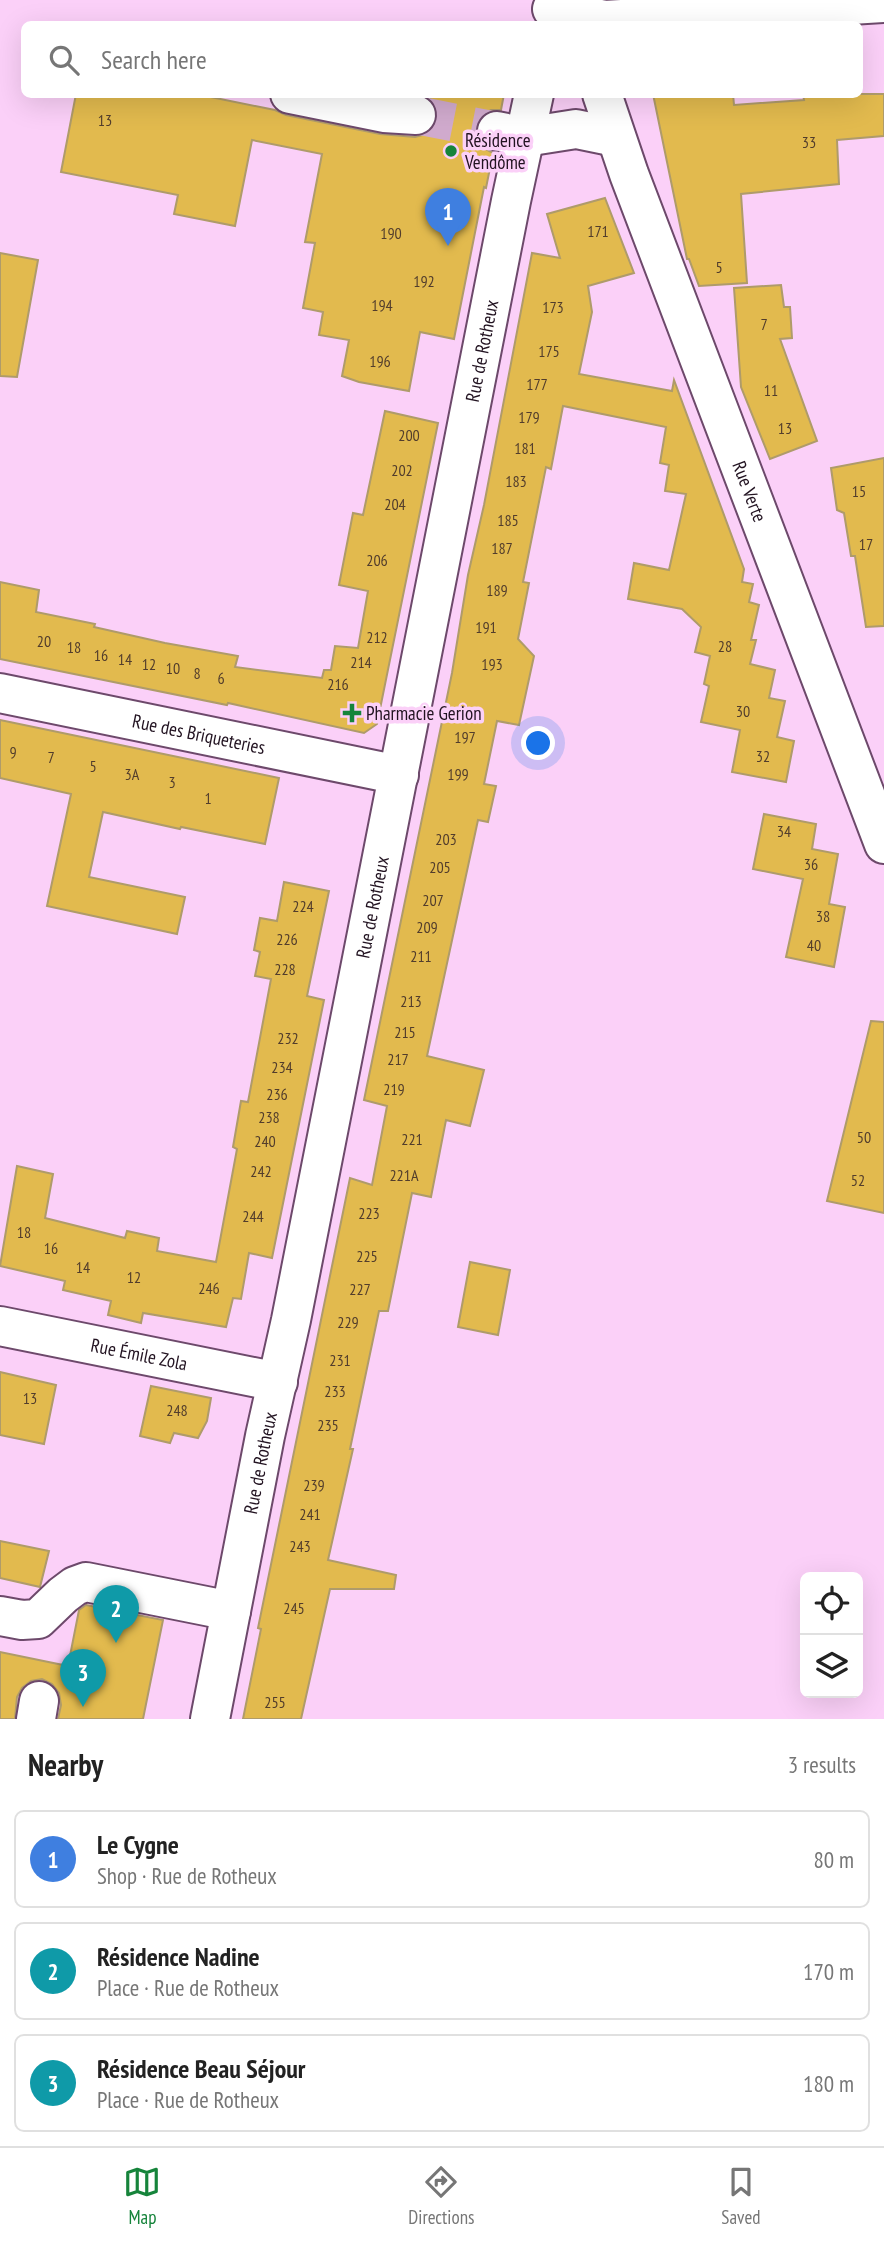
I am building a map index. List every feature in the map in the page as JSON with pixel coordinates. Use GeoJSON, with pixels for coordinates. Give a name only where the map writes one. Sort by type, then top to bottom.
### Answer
{"type":"FeatureCollection","features":[{"type":"Feature","properties":{"kind":"street"},"geometry":{"type":"LineString","coordinates":[[620,21],[884,3]]}},
{"type":"Feature","properties":{"kind":"street"},"geometry":{"type":"LineString","coordinates":[[552,11],[600,21]]}},
{"type":"Feature","properties":{"kind":"street"},"geometry":{"type":"LineString","coordinates":[[310,98],[384,113],[416,115]]}},
{"type":"Feature","properties":{"kind":"street","name":"Rue de Rotheux"},"geometry":{"type":"LineString","coordinates":[[210,1719],[399,775],[511,134],[532,98]]}},
{"type":"Feature","properties":{"kind":"street","name":"Rue Verte"},"geometry":{"type":"LineString","coordinates":[[603,98],[615,137],[884,844]]}},
{"type":"Feature","properties":{"kind":"street"},"geometry":{"type":"LineString","coordinates":[[511,134],[576,129],[615,137]]}},
{"type":"Feature","properties":{"kind":"street","name":"Rue des Briqueteries"},"geometry":{"type":"LineString","coordinates":[[0,693],[399,775]]}},
{"type":"Feature","properties":{"kind":"street","name":"Rue Émile Zola"},"geometry":{"type":"LineString","coordinates":[[0,1326],[278,1382]]}},
{"type":"Feature","properties":{"kind":"street"},"geometry":{"type":"LineString","coordinates":[[0,1616],[22,1620],[38,1619],[63,1595],[86,1582],[231,1611]]}},
{"type":"Feature","properties":{"kind":"building"},"geometry":{"type":"Polygon","coordinates":[[[863,94],[884,94],[884,136],[837,140],[839,184],[741,194],[747,283],[699,286],[687,259],[654,98],[733,98],[734,105],[804,98],[863,98],[863,94]]]}},
{"type":"Feature","properties":{"kind":"building"},"geometry":{"type":"Polygon","coordinates":[[[75,98],[216,98],[380,134],[415,137],[426,134],[435,126],[438,117],[430,98],[503,98],[501,110],[491,110],[481,116],[476,127],[476,137],[482,147],[493,153],[454,339],[420,332],[409,391],[359,382],[342,376],[349,340],[319,335],[323,312],[303,308],[315,243],[305,242],[322,154],[252,140],[235,226],[174,214],[178,195],[61,172],[75,98]]]}},
{"type":"Feature","properties":{"kind":"building"},"geometry":{"type":"Polygon","coordinates":[[[605,198],[634,273],[588,286],[592,312],[579,374],[672,391],[674,380],[744,569],[742,582],[753,584],[749,602],[759,605],[751,640],[756,640],[750,664],[775,670],[769,698],[785,701],[777,737],[794,741],[786,782],[732,772],[740,730],[701,722],[709,686],[704,684],[710,656],[695,652],[701,627],[682,609],[628,599],[634,563],[669,570],[686,494],[665,491],[669,465],[660,463],[666,427],[563,406],[551,469],[546,467],[523,582],[529,583],[518,639],[534,656],[519,725],[497,721],[484,784],[496,786],[488,822],[478,820],[427,1056],[484,1070],[470,1126],[446,1120],[431,1197],[412,1193],[388,1311],[379,1311],[350,1449],[353,1449],[328,1560],[396,1575],[394,1589],[330,1589],[301,1719],[243,1719],[261,1629],[258,1628],[350,1178],[372,1185],[387,1106],[364,1100],[452,673],[468,575],[532,253],[560,258],[547,214],[605,198]]]}},
{"type":"Feature","properties":{"kind":"building"},"geometry":{"type":"Polygon","coordinates":[[[0,253],[38,260],[17,377],[0,376],[0,253]]]}},
{"type":"Feature","properties":{"kind":"building"},"geometry":{"type":"Polygon","coordinates":[[[781,285],[784,307],[790,307],[792,338],[780,339],[817,441],[770,459],[741,387],[734,288],[781,285]]]}},
{"type":"Feature","properties":{"kind":"building"},"geometry":{"type":"Polygon","coordinates":[[[385,411],[438,423],[377,724],[364,733],[228,703],[227,705],[0,659],[0,582],[39,590],[36,612],[95,624],[94,627],[165,643],[238,656],[235,667],[322,678],[324,670],[331,670],[335,646],[358,648],[368,591],[339,585],[353,513],[363,515],[385,411]]]}},
{"type":"Feature","properties":{"kind":"building"},"geometry":{"type":"Polygon","coordinates":[[[884,458],[884,626],[866,627],[855,556],[851,556],[844,513],[837,510],[831,468],[884,458]]]}},
{"type":"Feature","properties":{"kind":"building"},"geometry":{"type":"Polygon","coordinates":[[[0,720],[279,778],[265,844],[103,812],[89,877],[185,897],[177,934],[47,906],[71,794],[0,778],[0,720]]]}},
{"type":"Feature","properties":{"kind":"building"},"geometry":{"type":"Polygon","coordinates":[[[764,814],[816,824],[812,849],[838,854],[829,904],[845,907],[834,967],[786,957],[803,879],[753,869],[764,814]]]}},
{"type":"Feature","properties":{"kind":"building"},"geometry":{"type":"Polygon","coordinates":[[[284,882],[329,891],[307,996],[324,1000],[272,1258],[249,1253],[241,1299],[233,1298],[226,1327],[143,1313],[141,1323],[108,1315],[111,1301],[63,1290],[65,1281],[0,1266],[17,1166],[53,1174],[45,1218],[125,1238],[127,1231],[159,1238],[157,1251],[216,1262],[237,1149],[233,1147],[241,1101],[248,1102],[271,979],[255,976],[260,952],[254,950],[260,918],[277,921],[284,882]]]}},
{"type":"Feature","properties":{"kind":"building"},"geometry":{"type":"Polygon","coordinates":[[[871,1021],[884,1022],[884,1213],[827,1201],[871,1021]]]}},
{"type":"Feature","properties":{"kind":"building"},"geometry":{"type":"Polygon","coordinates":[[[470,1262],[510,1270],[498,1335],[458,1327],[470,1262]]]}},
{"type":"Feature","properties":{"kind":"building"},"geometry":{"type":"Polygon","coordinates":[[[0,1372],[56,1385],[44,1444],[0,1435],[0,1372]]]}},
{"type":"Feature","properties":{"kind":"building"},"geometry":{"type":"Polygon","coordinates":[[[151,1386],[211,1398],[207,1421],[198,1438],[174,1433],[170,1443],[140,1436],[151,1386]]]}},
{"type":"Feature","properties":{"kind":"building"},"geometry":{"type":"Polygon","coordinates":[[[0,1541],[49,1551],[40,1587],[0,1578],[0,1541]]]}},
{"type":"Feature","properties":{"kind":"building"},"geometry":{"type":"Polygon","coordinates":[[[86,1605],[163,1620],[143,1719],[58,1719],[61,1705],[59,1693],[52,1684],[42,1679],[31,1681],[22,1688],[17,1697],[15,1719],[0,1719],[0,1652],[68,1666],[79,1610],[86,1605]]]}},
{"type":"Feature","properties":{"kind":"tunnel"},"geometry":{"type":"LineString","coordinates":[[416,115],[497,131]]}},
{"type":"Feature","properties":{"kind":"place","name":"Résidence Vendôme"},"geometry":{"type":"Point","coordinates":[451,151]}},
{"type":"Feature","properties":{"kind":"place","name":"Le Cygne"},"geometry":{"type":"Point","coordinates":[448,246]}},
{"type":"Feature","properties":{"kind":"place","name":"Pharmacie Gerion"},"geometry":{"type":"Point","coordinates":[352,713]}},
{"type":"Feature","properties":{"kind":"place","name":"Résidence Nadine"},"geometry":{"type":"Point","coordinates":[116,1643]}},
{"type":"Feature","properties":{"kind":"place","name":"Résidence Beau Séjour"},"geometry":{"type":"Point","coordinates":[83,1707]}}]}
